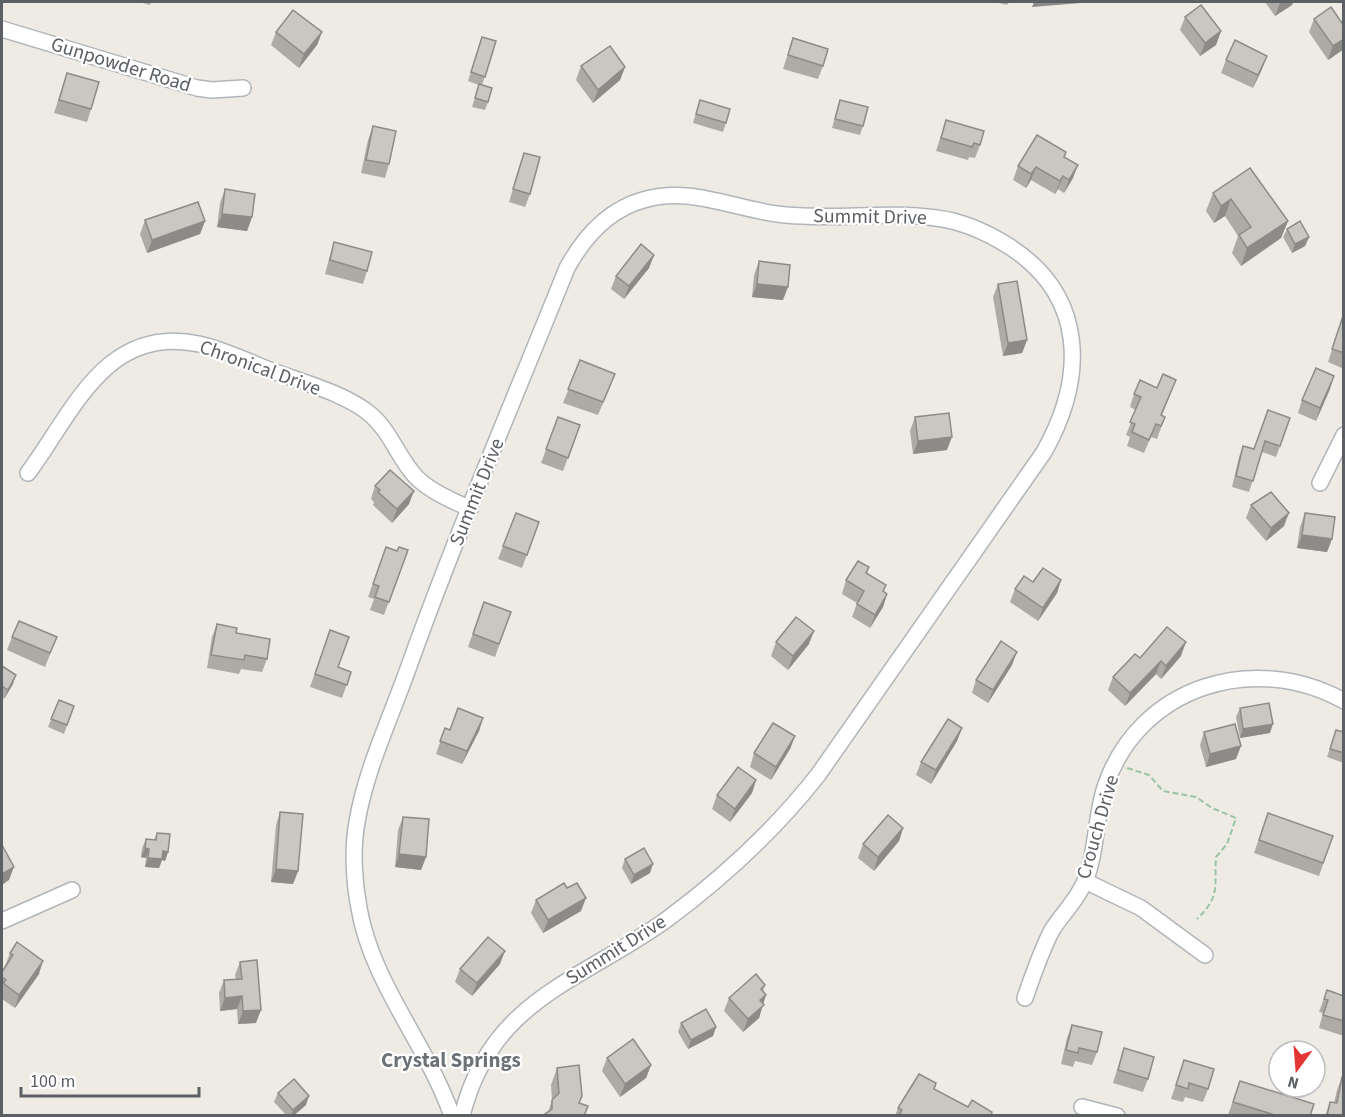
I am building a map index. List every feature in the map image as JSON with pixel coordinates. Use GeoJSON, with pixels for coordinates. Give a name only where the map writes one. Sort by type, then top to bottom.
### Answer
{"type":"FeatureCollection","features":[{"type":"Feature","properties":{"kind":"street","name":"Gunpowder Road"},"geometry":{"type":"LineString","coordinates":[[2,29],[197,88],[212,90],[243,88]]}},
{"type":"Feature","properties":{"kind":"street","name":"Summit Drive"},"geometry":{"type":"LineString","coordinates":[[452,1116],[425,1054],[377,968],[368,944],[358,905],[354,846],[359,810],[424,624],[576,251],[600,224],[641,200],[670,194],[692,196],[785,215],[913,216],[960,223],[998,239],[1030,261],[1054,288],[1067,319],[1072,350],[1072,379],[1064,411],[1054,434],[1025,480],[818,775],[766,837],[710,886],[631,944],[557,987],[520,1013],[486,1056],[462,1116]]}},
{"type":"Feature","properties":{"kind":"street","name":"Chronical Drive"},"geometry":{"type":"LineString","coordinates":[[28,473],[68,412],[101,371],[141,348],[161,342],[184,342],[216,349],[358,406],[381,425],[416,477],[435,492],[470,509]]}},
{"type":"Feature","properties":{"kind":"street"},"geometry":{"type":"LineString","coordinates":[[1320,483],[1344,435]]}},
{"type":"Feature","properties":{"kind":"street","name":"Crouch Drive"},"geometry":{"type":"LineString","coordinates":[[1025,998],[1052,931],[1085,881],[1105,787],[1117,761],[1137,733],[1161,710],[1201,687],[1218,681],[1262,676],[1308,684],[1344,701]]}},
{"type":"Feature","properties":{"kind":"street"},"geometry":{"type":"LineString","coordinates":[[1085,881],[1141,908],[1205,955]]}},
{"type":"Feature","properties":{"kind":"street"},"geometry":{"type":"LineString","coordinates":[[2,921],[72,890]]}},
{"type":"Feature","properties":{"kind":"street"},"geometry":{"type":"LineString","coordinates":[[1082,1107],[1117,1116]]}},
{"type":"Feature","properties":{"kind":"path"},"geometry":{"type":"LineString","coordinates":[[1117,761],[1135,772],[1149,775],[1163,791],[1196,797],[1212,808],[1236,818],[1227,844],[1216,857],[1217,886],[1211,906],[1197,918]]}},
{"type":"Feature","properties":{"kind":"building"},"geometry":{"type":"Polygon","coordinates":[[[1201,5],[1221,31],[1205,43],[1185,17],[1201,5]]]}},
{"type":"Feature","properties":{"kind":"building"},"geometry":{"type":"Polygon","coordinates":[[[1331,7],[1344,26],[1344,39],[1333,46],[1314,19],[1331,7]]]}},
{"type":"Feature","properties":{"kind":"building"},"geometry":{"type":"Polygon","coordinates":[[[293,10],[322,32],[304,54],[276,32],[293,10]]]}},
{"type":"Feature","properties":{"kind":"building"},"geometry":{"type":"Polygon","coordinates":[[[482,37],[496,41],[485,77],[471,72],[482,37]]]}},
{"type":"Feature","properties":{"kind":"building"},"geometry":{"type":"Polygon","coordinates":[[[793,38],[828,49],[823,66],[788,55],[793,38]]]}},
{"type":"Feature","properties":{"kind":"building"},"geometry":{"type":"Polygon","coordinates":[[[1235,40],[1267,56],[1258,75],[1226,60],[1235,40]]]}},
{"type":"Feature","properties":{"kind":"building"},"geometry":{"type":"Polygon","coordinates":[[[610,46],[625,67],[598,90],[581,66],[610,46]]]}},
{"type":"Feature","properties":{"kind":"building"},"geometry":{"type":"Polygon","coordinates":[[[67,73],[99,82],[91,109],[59,100],[67,73]]]}},
{"type":"Feature","properties":{"kind":"building"},"geometry":{"type":"Polygon","coordinates":[[[479,84],[492,88],[488,102],[475,98],[479,84]]]}},
{"type":"Feature","properties":{"kind":"building"},"geometry":{"type":"Polygon","coordinates":[[[700,100],[730,109],[726,123],[696,114],[700,100]]]}},
{"type":"Feature","properties":{"kind":"building"},"geometry":{"type":"Polygon","coordinates":[[[840,100],[868,107],[863,126],[835,119],[840,100]]]}},
{"type":"Feature","properties":{"kind":"building"},"geometry":{"type":"Polygon","coordinates":[[[946,120],[984,131],[980,145],[974,143],[972,147],[941,138],[946,120]]]}},
{"type":"Feature","properties":{"kind":"building"},"geometry":{"type":"Polygon","coordinates":[[[373,126],[396,131],[389,164],[366,160],[373,126]]]}},
{"type":"Feature","properties":{"kind":"building"},"geometry":{"type":"Polygon","coordinates":[[[1037,135],[1066,152],[1064,157],[1078,165],[1069,180],[1063,176],[1060,181],[1036,167],[1031,174],[1018,166],[1037,135]]]}},
{"type":"Feature","properties":{"kind":"building"},"geometry":{"type":"Polygon","coordinates":[[[524,153],[540,157],[530,194],[513,189],[524,153]]]}},
{"type":"Feature","properties":{"kind":"building"},"geometry":{"type":"Polygon","coordinates":[[[1250,168],[1288,221],[1247,248],[1239,235],[1251,227],[1231,199],[1221,206],[1213,193],[1250,168]]]}},
{"type":"Feature","properties":{"kind":"building"},"geometry":{"type":"Polygon","coordinates":[[[225,189],[255,194],[252,217],[222,214],[225,189]]]}},
{"type":"Feature","properties":{"kind":"building"},"geometry":{"type":"Polygon","coordinates":[[[198,202],[205,221],[152,240],[145,220],[198,202]]]}},
{"type":"Feature","properties":{"kind":"building"},"geometry":{"type":"Polygon","coordinates":[[[1300,221],[1309,237],[1295,244],[1287,229],[1300,221]]]}},
{"type":"Feature","properties":{"kind":"building"},"geometry":{"type":"Polygon","coordinates":[[[334,242],[372,252],[367,271],[330,260],[334,242]]]}},
{"type":"Feature","properties":{"kind":"building"},"geometry":{"type":"Polygon","coordinates":[[[641,244],[654,255],[629,286],[616,276],[641,244]]]}},
{"type":"Feature","properties":{"kind":"building"},"geometry":{"type":"Polygon","coordinates":[[[759,261],[790,265],[788,287],[757,284],[759,261]]]}},
{"type":"Feature","properties":{"kind":"building"},"geometry":{"type":"Polygon","coordinates":[[[1017,281],[1027,340],[1008,343],[998,284],[1017,281]]]}},
{"type":"Feature","properties":{"kind":"building"},"geometry":{"type":"Polygon","coordinates":[[[1344,316],[1344,353],[1332,349],[1344,316]]]}},
{"type":"Feature","properties":{"kind":"building"},"geometry":{"type":"Polygon","coordinates":[[[580,360],[615,374],[603,402],[568,389],[580,360]]]}},
{"type":"Feature","properties":{"kind":"building"},"geometry":{"type":"Polygon","coordinates":[[[1316,368],[1334,376],[1320,408],[1302,400],[1316,368]]]}},
{"type":"Feature","properties":{"kind":"building"},"geometry":{"type":"Polygon","coordinates":[[[1163,374],[1176,380],[1161,415],[1165,417],[1161,426],[1156,424],[1149,440],[1132,432],[1135,424],[1130,422],[1141,397],[1134,394],[1140,380],[1157,388],[1163,374]]]}},
{"type":"Feature","properties":{"kind":"building"},"geometry":{"type":"Polygon","coordinates":[[[1268,410],[1290,418],[1280,446],[1265,441],[1253,481],[1236,476],[1243,446],[1254,449],[1268,410]]]}},
{"type":"Feature","properties":{"kind":"building"},"geometry":{"type":"Polygon","coordinates":[[[949,413],[952,437],[918,441],[915,417],[949,413]]]}},
{"type":"Feature","properties":{"kind":"building"},"geometry":{"type":"Polygon","coordinates":[[[558,417],[580,425],[568,458],[546,449],[558,417]]]}},
{"type":"Feature","properties":{"kind":"building"},"geometry":{"type":"Polygon","coordinates":[[[390,470],[414,491],[397,509],[378,492],[380,490],[375,486],[390,470]]]}},
{"type":"Feature","properties":{"kind":"building"},"geometry":{"type":"Polygon","coordinates":[[[1271,492],[1289,513],[1271,528],[1251,505],[1271,492]]]}},
{"type":"Feature","properties":{"kind":"building"},"geometry":{"type":"Polygon","coordinates":[[[516,513],[539,522],[527,555],[503,546],[516,513]]]}},
{"type":"Feature","properties":{"kind":"building"},"geometry":{"type":"Polygon","coordinates":[[[1305,513],[1335,517],[1332,539],[1302,535],[1305,513]]]}},
{"type":"Feature","properties":{"kind":"building"},"geometry":{"type":"Polygon","coordinates":[[[386,547],[397,551],[399,547],[408,550],[389,602],[375,597],[379,586],[373,584],[386,547]]]}},
{"type":"Feature","properties":{"kind":"building"},"geometry":{"type":"Polygon","coordinates":[[[858,561],[869,567],[866,573],[886,585],[883,591],[887,594],[875,615],[857,604],[864,591],[846,580],[858,561]]]}},
{"type":"Feature","properties":{"kind":"building"},"geometry":{"type":"Polygon","coordinates":[[[1043,568],[1061,580],[1043,608],[1015,589],[1024,576],[1033,582],[1043,568]]]}},
{"type":"Feature","properties":{"kind":"building"},"geometry":{"type":"Polygon","coordinates":[[[484,602],[511,612],[499,644],[473,634],[484,602]]]}},
{"type":"Feature","properties":{"kind":"building"},"geometry":{"type":"Polygon","coordinates":[[[796,617],[814,631],[793,656],[776,642],[796,617]]]}},
{"type":"Feature","properties":{"kind":"building"},"geometry":{"type":"Polygon","coordinates":[[[19,621],[57,637],[50,653],[12,637],[19,621]]]}},
{"type":"Feature","properties":{"kind":"building"},"geometry":{"type":"Polygon","coordinates":[[[217,624],[237,628],[236,633],[270,639],[267,659],[245,655],[244,660],[211,655],[217,624]]]}},
{"type":"Feature","properties":{"kind":"building"},"geometry":{"type":"Polygon","coordinates":[[[1167,627],[1186,642],[1166,666],[1161,661],[1130,693],[1113,677],[1135,654],[1140,658],[1167,627]]]}},
{"type":"Feature","properties":{"kind":"building"},"geometry":{"type":"Polygon","coordinates":[[[330,630],[349,637],[338,667],[351,672],[347,685],[315,674],[330,630]]]}},
{"type":"Feature","properties":{"kind":"building"},"geometry":{"type":"Polygon","coordinates":[[[1001,641],[1017,652],[993,690],[976,680],[1001,641]]]}},
{"type":"Feature","properties":{"kind":"building"},"geometry":{"type":"Polygon","coordinates":[[[2,666],[16,675],[8,690],[2,686],[2,666]]]}},
{"type":"Feature","properties":{"kind":"building"},"geometry":{"type":"Polygon","coordinates":[[[59,700],[74,706],[67,725],[51,719],[59,700]]]}},
{"type":"Feature","properties":{"kind":"building"},"geometry":{"type":"Polygon","coordinates":[[[1269,703],[1273,724],[1243,729],[1240,708],[1269,703]]]}},
{"type":"Feature","properties":{"kind":"building"},"geometry":{"type":"Polygon","coordinates":[[[458,708],[483,718],[467,751],[440,741],[445,728],[450,730],[458,708]]]}},
{"type":"Feature","properties":{"kind":"building"},"geometry":{"type":"Polygon","coordinates":[[[948,719],[962,728],[936,770],[921,762],[948,719]]]}},
{"type":"Feature","properties":{"kind":"building"},"geometry":{"type":"Polygon","coordinates":[[[773,723],[795,736],[776,767],[754,753],[773,723]]]}},
{"type":"Feature","properties":{"kind":"building"},"geometry":{"type":"Polygon","coordinates":[[[1235,724],[1241,746],[1210,754],[1204,732],[1235,724]]]}},
{"type":"Feature","properties":{"kind":"building"},"geometry":{"type":"Polygon","coordinates":[[[1336,730],[1344,732],[1344,753],[1330,749],[1336,730]]]}},
{"type":"Feature","properties":{"kind":"building"},"geometry":{"type":"Polygon","coordinates":[[[738,767],[756,780],[735,809],[717,795],[738,767]]]}},
{"type":"Feature","properties":{"kind":"building"},"geometry":{"type":"Polygon","coordinates":[[[280,812],[303,814],[298,871],[276,869],[280,812]]]}},
{"type":"Feature","properties":{"kind":"building"},"geometry":{"type":"Polygon","coordinates":[[[1268,813],[1333,836],[1323,863],[1259,840],[1268,813]]]}},
{"type":"Feature","properties":{"kind":"building"},"geometry":{"type":"Polygon","coordinates":[[[888,815],[903,828],[878,857],[863,844],[888,815]]]}},
{"type":"Feature","properties":{"kind":"building"},"geometry":{"type":"Polygon","coordinates":[[[403,817],[429,819],[426,857],[399,854],[403,817]]]}},
{"type":"Feature","properties":{"kind":"building"},"geometry":{"type":"Polygon","coordinates":[[[157,833],[170,834],[168,852],[163,851],[162,859],[148,858],[149,849],[145,848],[146,839],[156,840],[157,833]]]}},
{"type":"Feature","properties":{"kind":"building"},"geometry":{"type":"Polygon","coordinates":[[[2,845],[14,867],[2,874],[2,845]]]}},
{"type":"Feature","properties":{"kind":"building"},"geometry":{"type":"Polygon","coordinates":[[[644,848],[653,864],[634,875],[625,859],[644,848]]]}},
{"type":"Feature","properties":{"kind":"building"},"geometry":{"type":"Polygon","coordinates":[[[564,883],[567,888],[577,883],[586,898],[548,920],[536,900],[564,883]]]}},
{"type":"Feature","properties":{"kind":"building"},"geometry":{"type":"Polygon","coordinates":[[[488,937],[505,951],[477,983],[460,969],[488,937]]]}},
{"type":"Feature","properties":{"kind":"building"},"geometry":{"type":"Polygon","coordinates":[[[17,942],[43,961],[19,995],[3,983],[6,980],[2,977],[2,972],[13,955],[10,953],[17,942]]]}},
{"type":"Feature","properties":{"kind":"building"},"geometry":{"type":"Polygon","coordinates":[[[257,960],[261,1010],[243,1011],[242,996],[225,998],[224,980],[242,979],[240,962],[257,960]]]}},
{"type":"Feature","properties":{"kind":"building"},"geometry":{"type":"Polygon","coordinates":[[[756,974],[765,985],[761,989],[766,995],[760,1000],[764,1005],[748,1019],[729,998],[756,974]]]}},
{"type":"Feature","properties":{"kind":"building"},"geometry":{"type":"Polygon","coordinates":[[[1327,990],[1344,996],[1344,1021],[1323,1015],[1328,1000],[1324,999],[1327,990]]]}},
{"type":"Feature","properties":{"kind":"building"},"geometry":{"type":"Polygon","coordinates":[[[706,1009],[716,1027],[691,1040],[681,1023],[706,1009]]]}},
{"type":"Feature","properties":{"kind":"building"},"geometry":{"type":"Polygon","coordinates":[[[1072,1025],[1102,1032],[1097,1052],[1079,1048],[1078,1053],[1066,1050],[1072,1025]]]}},
{"type":"Feature","properties":{"kind":"building"},"geometry":{"type":"Polygon","coordinates":[[[633,1039],[651,1065],[625,1084],[607,1058],[633,1039]]]}},
{"type":"Feature","properties":{"kind":"building"},"geometry":{"type":"Polygon","coordinates":[[[1124,1048],[1154,1057],[1148,1079],[1118,1070],[1124,1048]]]}},
{"type":"Feature","properties":{"kind":"building"},"geometry":{"type":"Polygon","coordinates":[[[1184,1060],[1214,1069],[1208,1089],[1189,1083],[1188,1089],[1176,1085],[1184,1060]]]}},
{"type":"Feature","properties":{"kind":"building"},"geometry":{"type":"Polygon","coordinates":[[[579,1065],[582,1096],[579,1103],[588,1106],[584,1116],[542,1116],[552,1109],[552,1100],[559,1093],[557,1068],[579,1065]]]}},
{"type":"Feature","properties":{"kind":"building"},"geometry":{"type":"Polygon","coordinates":[[[919,1074],[936,1083],[934,1089],[968,1107],[972,1100],[992,1112],[991,1116],[899,1116],[902,1110],[898,1108],[919,1074]]]}},
{"type":"Feature","properties":{"kind":"building"},"geometry":{"type":"Polygon","coordinates":[[[1342,1077],[1344,1078],[1344,1116],[1327,1116],[1330,1102],[1337,1103],[1342,1077]]]}},
{"type":"Feature","properties":{"kind":"building"},"geometry":{"type":"Polygon","coordinates":[[[294,1079],[309,1096],[293,1110],[278,1093],[294,1079]]]}},
{"type":"Feature","properties":{"kind":"building"},"geometry":{"type":"Polygon","coordinates":[[[1240,1081],[1267,1089],[1267,1099],[1298,1099],[1314,1104],[1310,1116],[1278,1116],[1233,1102],[1240,1081]]]}},
{"type":"Feature","properties":{"kind":"district","name":"Crystal Springs"},"geometry":{"type":"Point","coordinates":[451,1060]}}]}
